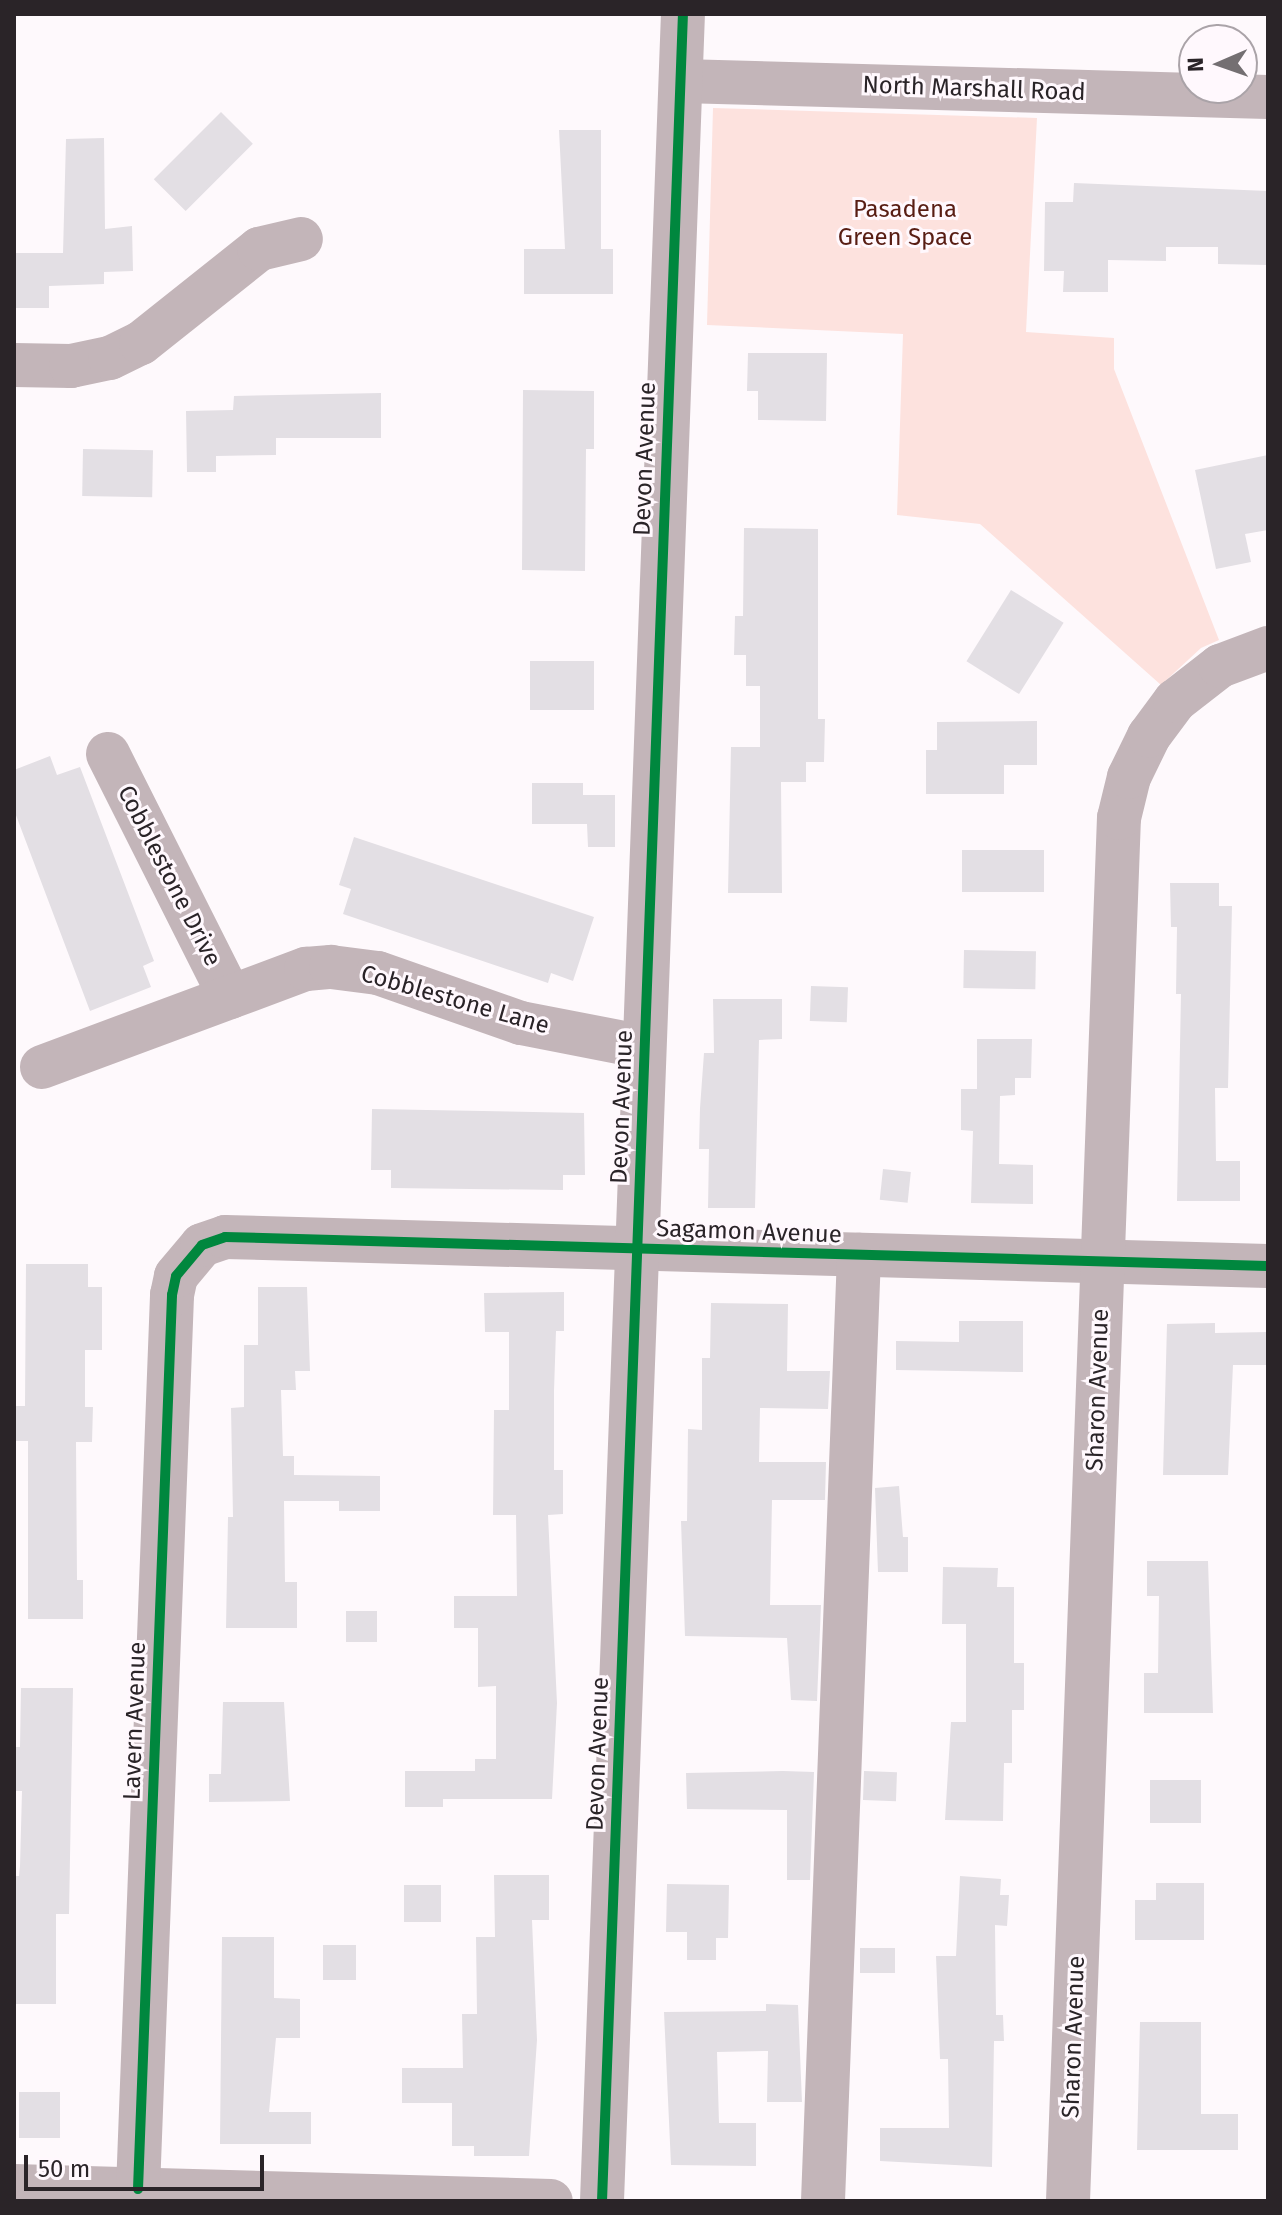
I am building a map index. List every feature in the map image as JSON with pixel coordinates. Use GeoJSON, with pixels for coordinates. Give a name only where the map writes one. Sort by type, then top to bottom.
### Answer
{"type":"FeatureCollection","features":[{"type":"Feature","properties":{"kind":"street","name":"Devon Avenue"},"geometry":{"type":"LineString","coordinates":[[602,2201],[683,14]]}},
{"type":"Feature","properties":{"kind":"street","name":"North Marshall Road"},"geometry":{"type":"LineString","coordinates":[[681,81],[1268,97]]}},
{"type":"Feature","properties":{"kind":"street"},"geometry":{"type":"LineString","coordinates":[[14,365],[71,366],[110,358],[141,343],[259,249],[301,239]]}},
{"type":"Feature","properties":{"kind":"street","name":"Sharon Avenue"},"geometry":{"type":"LineString","coordinates":[[1068,2201],[1119,818],[1129,777],[1149,736],[1175,701],[1220,666],[1268,648]]}},
{"type":"Feature","properties":{"kind":"street","name":"Cobblestone Drive"},"geometry":{"type":"LineString","coordinates":[[108,754],[230,997]]}},
{"type":"Feature","properties":{"kind":"street","name":"Cobblestone Lane"},"geometry":{"type":"LineString","coordinates":[[42,1067],[306,969],[378,973],[521,1023],[644,1047]]}},
{"type":"Feature","properties":{"kind":"street","name":"Sagamon Avenue"},"geometry":{"type":"LineString","coordinates":[[187,1258],[225,1237],[1268,1266]]}},
{"type":"Feature","properties":{"kind":"street"},"geometry":{"type":"LineString","coordinates":[[823,2201],[859,1255]]}},
{"type":"Feature","properties":{"kind":"street","name":"Lavern Avenue"},"geometry":{"type":"LineString","coordinates":[[138,2189],[172,1295],[187,1258]]}},
{"type":"Feature","properties":{"kind":"street"},"geometry":{"type":"LineString","coordinates":[[14,2186],[551,2201]]}},
{"type":"Feature","properties":{"kind":"green space","name":"Pasadena Green Space"},"geometry":{"type":"Polygon","coordinates":[[[713,108],[1037,118],[1026,332],[1114,338],[1114,369],[1219,640],[1201,648],[1161,685],[980,524],[897,515],[903,334],[707,325],[713,108]]]}},
{"type":"Feature","properties":{"kind":"building"},"geometry":{"type":"Polygon","coordinates":[[[221,112],[253,144],[186,211],[154,179],[221,112]]]}},
{"type":"Feature","properties":{"kind":"building"},"geometry":{"type":"Polygon","coordinates":[[[559,130],[601,130],[601,249],[613,249],[613,294],[524,294],[524,249],[565,249],[559,130]]]}},
{"type":"Feature","properties":{"kind":"building"},"geometry":{"type":"Polygon","coordinates":[[[104,138],[105,229],[132,226],[133,271],[104,272],[104,284],[49,286],[49,308],[14,308],[14,253],[63,253],[66,139],[104,138]]]}},
{"type":"Feature","properties":{"kind":"building"},"geometry":{"type":"Polygon","coordinates":[[[1074,183],[1268,191],[1268,265],[1218,264],[1218,247],[1166,247],[1166,261],[1108,260],[1108,292],[1063,292],[1064,271],[1044,271],[1045,202],[1073,202],[1074,183]]]}},
{"type":"Feature","properties":{"kind":"building"},"geometry":{"type":"Polygon","coordinates":[[[748,353],[827,353],[826,421],[758,420],[758,391],[747,391],[748,353]]]}},
{"type":"Feature","properties":{"kind":"building"},"geometry":{"type":"Polygon","coordinates":[[[523,390],[594,391],[594,449],[586,449],[585,571],[522,570],[523,390]]]}},
{"type":"Feature","properties":{"kind":"building"},"geometry":{"type":"Polygon","coordinates":[[[381,393],[381,438],[276,438],[276,455],[216,456],[216,472],[187,472],[186,411],[233,410],[234,396],[381,393]]]}},
{"type":"Feature","properties":{"kind":"building"},"geometry":{"type":"Polygon","coordinates":[[[83,449],[153,450],[152,497],[82,496],[83,449]]]}},
{"type":"Feature","properties":{"kind":"building"},"geometry":{"type":"Polygon","coordinates":[[[1268,455],[1268,530],[1245,534],[1251,562],[1216,569],[1195,470],[1268,455]]]}},
{"type":"Feature","properties":{"kind":"building"},"geometry":{"type":"Polygon","coordinates":[[[744,528],[818,529],[818,719],[825,719],[824,762],[806,762],[806,782],[781,782],[782,893],[728,893],[731,747],[760,747],[760,686],[746,686],[746,655],[734,655],[735,616],[743,616],[744,528]]]}},
{"type":"Feature","properties":{"kind":"building"},"geometry":{"type":"Polygon","coordinates":[[[1011,590],[1064,623],[1019,694],[966,661],[1011,590]]]}},
{"type":"Feature","properties":{"kind":"building"},"geometry":{"type":"Polygon","coordinates":[[[530,661],[594,661],[594,710],[530,710],[530,661]]]}},
{"type":"Feature","properties":{"kind":"building"},"geometry":{"type":"Polygon","coordinates":[[[1037,721],[1037,765],[1004,765],[1004,794],[926,794],[926,750],[937,750],[937,722],[1037,721]]]}},
{"type":"Feature","properties":{"kind":"building"},"geometry":{"type":"Polygon","coordinates":[[[50,756],[57,775],[80,767],[154,961],[143,966],[151,987],[90,1011],[14,810],[14,770],[50,756]]]}},
{"type":"Feature","properties":{"kind":"building"},"geometry":{"type":"Polygon","coordinates":[[[532,783],[583,783],[583,795],[615,795],[615,847],[588,847],[587,824],[532,824],[532,783]]]}},
{"type":"Feature","properties":{"kind":"building"},"geometry":{"type":"Polygon","coordinates":[[[354,837],[594,917],[573,981],[551,973],[548,983],[343,914],[351,889],[339,885],[354,837]]]}},
{"type":"Feature","properties":{"kind":"building"},"geometry":{"type":"Polygon","coordinates":[[[962,850],[1044,850],[1044,892],[962,892],[962,850]]]}},
{"type":"Feature","properties":{"kind":"building"},"geometry":{"type":"Polygon","coordinates":[[[1170,883],[1219,883],[1219,906],[1232,906],[1228,1088],[1215,1088],[1216,1161],[1240,1161],[1240,1201],[1177,1201],[1181,994],[1176,994],[1177,927],[1171,927],[1170,883]]]}},
{"type":"Feature","properties":{"kind":"building"},"geometry":{"type":"Polygon","coordinates":[[[964,950],[1036,951],[1035,989],[963,988],[964,950]]]}},
{"type":"Feature","properties":{"kind":"building"},"geometry":{"type":"Polygon","coordinates":[[[811,986],[848,987],[847,1022],[810,1021],[811,986]]]}},
{"type":"Feature","properties":{"kind":"building"},"geometry":{"type":"Polygon","coordinates":[[[713,999],[782,999],[782,1039],[759,1040],[755,1208],[708,1208],[709,1149],[699,1149],[704,1053],[714,1053],[713,999]]]}},
{"type":"Feature","properties":{"kind":"building"},"geometry":{"type":"Polygon","coordinates":[[[977,1039],[1032,1039],[1031,1078],[1015,1078],[1015,1095],[1000,1096],[999,1164],[1033,1165],[1033,1204],[971,1203],[973,1131],[961,1130],[961,1089],[977,1089],[977,1039]]]}},
{"type":"Feature","properties":{"kind":"building"},"geometry":{"type":"Polygon","coordinates":[[[372,1109],[584,1113],[585,1175],[563,1175],[563,1190],[391,1188],[391,1170],[371,1170],[372,1109]]]}},
{"type":"Feature","properties":{"kind":"building"},"geometry":{"type":"Polygon","coordinates":[[[883,1169],[911,1172],[908,1203],[880,1200],[883,1169]]]}},
{"type":"Feature","properties":{"kind":"building"},"geometry":{"type":"Polygon","coordinates":[[[26,1264],[88,1264],[88,1287],[102,1287],[102,1350],[85,1350],[85,1407],[93,1407],[92,1442],[76,1442],[77,1580],[83,1580],[83,1619],[28,1619],[28,1441],[14,1441],[14,1406],[25,1406],[26,1264]]]}},
{"type":"Feature","properties":{"kind":"building"},"geometry":{"type":"Polygon","coordinates":[[[258,1287],[307,1287],[310,1371],[295,1371],[296,1390],[281,1390],[283,1456],[294,1456],[294,1475],[380,1476],[380,1511],[339,1511],[339,1501],[284,1501],[285,1582],[297,1582],[297,1628],[226,1628],[228,1517],[233,1517],[231,1408],[244,1407],[244,1345],[258,1345],[258,1287]]]}},
{"type":"Feature","properties":{"kind":"building"},"geometry":{"type":"Polygon","coordinates":[[[564,1292],[564,1331],[556,1331],[554,1391],[554,1470],[563,1470],[563,1514],[548,1515],[557,1703],[552,1799],[443,1799],[443,1807],[405,1807],[405,1771],[475,1771],[475,1759],[496,1759],[496,1686],[478,1687],[478,1628],[454,1628],[454,1596],[517,1596],[516,1515],[493,1515],[494,1410],[509,1410],[509,1332],[485,1332],[484,1293],[564,1292]]]}},
{"type":"Feature","properties":{"kind":"building"},"geometry":{"type":"Polygon","coordinates":[[[711,1303],[788,1304],[787,1371],[830,1371],[828,1409],[760,1408],[759,1462],[826,1462],[825,1500],[772,1500],[770,1605],[821,1605],[817,1701],[791,1700],[787,1638],[685,1636],[681,1521],[687,1521],[688,1429],[702,1430],[702,1358],[710,1358],[711,1303]]]}},
{"type":"Feature","properties":{"kind":"building"},"geometry":{"type":"Polygon","coordinates":[[[959,1321],[1023,1321],[1023,1372],[896,1370],[896,1341],[959,1342],[959,1321]]]}},
{"type":"Feature","properties":{"kind":"building"},"geometry":{"type":"Polygon","coordinates":[[[1215,1323],[1215,1333],[1268,1332],[1268,1365],[1233,1365],[1228,1475],[1163,1475],[1167,1324],[1215,1323]]]}},
{"type":"Feature","properties":{"kind":"building"},"geometry":{"type":"Polygon","coordinates":[[[899,1486],[903,1537],[908,1537],[908,1572],[878,1572],[875,1488],[899,1486]]]}},
{"type":"Feature","properties":{"kind":"building"},"geometry":{"type":"Polygon","coordinates":[[[1147,1561],[1208,1561],[1213,1713],[1144,1713],[1144,1673],[1158,1673],[1159,1596],[1147,1596],[1147,1561]]]}},
{"type":"Feature","properties":{"kind":"building"},"geometry":{"type":"Polygon","coordinates":[[[943,1567],[998,1568],[997,1587],[1014,1587],[1014,1663],[1024,1663],[1024,1710],[1012,1710],[1012,1763],[1004,1763],[1003,1821],[945,1820],[951,1722],[966,1722],[966,1624],[942,1624],[943,1567]]]}},
{"type":"Feature","properties":{"kind":"building"},"geometry":{"type":"Polygon","coordinates":[[[346,1611],[377,1611],[377,1642],[346,1642],[346,1611]]]}},
{"type":"Feature","properties":{"kind":"building"},"geometry":{"type":"Polygon","coordinates":[[[21,1688],[73,1688],[69,1914],[56,1914],[56,2004],[14,2004],[14,1876],[19,1876],[20,1866],[22,1791],[14,1791],[14,1747],[20,1747],[21,1688]]]}},
{"type":"Feature","properties":{"kind":"building"},"geometry":{"type":"Polygon","coordinates":[[[223,1702],[284,1702],[290,1801],[209,1802],[209,1774],[221,1774],[223,1702]]]}},
{"type":"Feature","properties":{"kind":"building"},"geometry":{"type":"Polygon","coordinates":[[[864,1771],[897,1772],[896,1801],[863,1800],[864,1771]]]}},
{"type":"Feature","properties":{"kind":"building"},"geometry":{"type":"Polygon","coordinates":[[[814,1772],[810,1880],[787,1880],[787,1810],[687,1809],[686,1773],[814,1772]]]}},
{"type":"Feature","properties":{"kind":"building"},"geometry":{"type":"Polygon","coordinates":[[[1150,1780],[1201,1780],[1201,1823],[1150,1823],[1150,1780]]]}},
{"type":"Feature","properties":{"kind":"building"},"geometry":{"type":"Polygon","coordinates":[[[494,1875],[549,1875],[549,1920],[532,1920],[537,2040],[529,2156],[474,2156],[474,2146],[452,2146],[452,2103],[402,2103],[402,2068],[463,2068],[462,2014],[477,2014],[476,1937],[495,1937],[494,1875]]]}},
{"type":"Feature","properties":{"kind":"building"},"geometry":{"type":"Polygon","coordinates":[[[960,1876],[1001,1879],[1000,1895],[1009,1895],[1007,1926],[995,1925],[996,2015],[1003,2015],[1004,2041],[994,2041],[992,2167],[880,2161],[880,2128],[949,2128],[948,2059],[940,2059],[936,1956],[956,1956],[960,1876]]]}},
{"type":"Feature","properties":{"kind":"building"},"geometry":{"type":"Polygon","coordinates":[[[1156,1883],[1204,1883],[1204,1940],[1135,1940],[1135,1900],[1156,1900],[1156,1883]]]}},
{"type":"Feature","properties":{"kind":"building"},"geometry":{"type":"Polygon","coordinates":[[[667,1884],[729,1885],[728,1938],[716,1938],[716,1960],[687,1960],[687,1932],[666,1932],[667,1884]]]}},
{"type":"Feature","properties":{"kind":"building"},"geometry":{"type":"Polygon","coordinates":[[[404,1885],[441,1885],[441,1922],[404,1922],[404,1885]]]}},
{"type":"Feature","properties":{"kind":"building"},"geometry":{"type":"Polygon","coordinates":[[[222,1937],[274,1937],[274,1998],[300,1999],[300,2038],[276,2038],[269,2112],[311,2112],[311,2144],[220,2144],[222,1937]]]}},
{"type":"Feature","properties":{"kind":"building"},"geometry":{"type":"Polygon","coordinates":[[[323,1945],[356,1945],[356,1980],[323,1980],[323,1945]]]}},
{"type":"Feature","properties":{"kind":"building"},"geometry":{"type":"Polygon","coordinates":[[[860,1948],[895,1948],[895,1973],[860,1973],[860,1948]]]}},
{"type":"Feature","properties":{"kind":"building"},"geometry":{"type":"Polygon","coordinates":[[[766,2004],[798,2005],[802,2102],[767,2102],[768,2051],[717,2052],[719,2123],[756,2123],[756,2166],[671,2165],[664,2012],[766,2011],[766,2004]]]}},
{"type":"Feature","properties":{"kind":"building"},"geometry":{"type":"Polygon","coordinates":[[[1140,2022],[1201,2022],[1201,2114],[1238,2114],[1238,2150],[1137,2150],[1140,2022]]]}},
{"type":"Feature","properties":{"kind":"building"},"geometry":{"type":"Polygon","coordinates":[[[19,2092],[60,2092],[60,2138],[19,2138],[19,2092]]]}},
{"type":"Feature","properties":{"kind":"cycle path"},"geometry":{"type":"LineString","coordinates":[[602,2201],[683,14]]}},
{"type":"Feature","properties":{"kind":"cycle path"},"geometry":{"type":"LineString","coordinates":[[138,2189],[172,1295],[176,1276],[202,1245],[225,1237],[1268,1266]]}}]}
